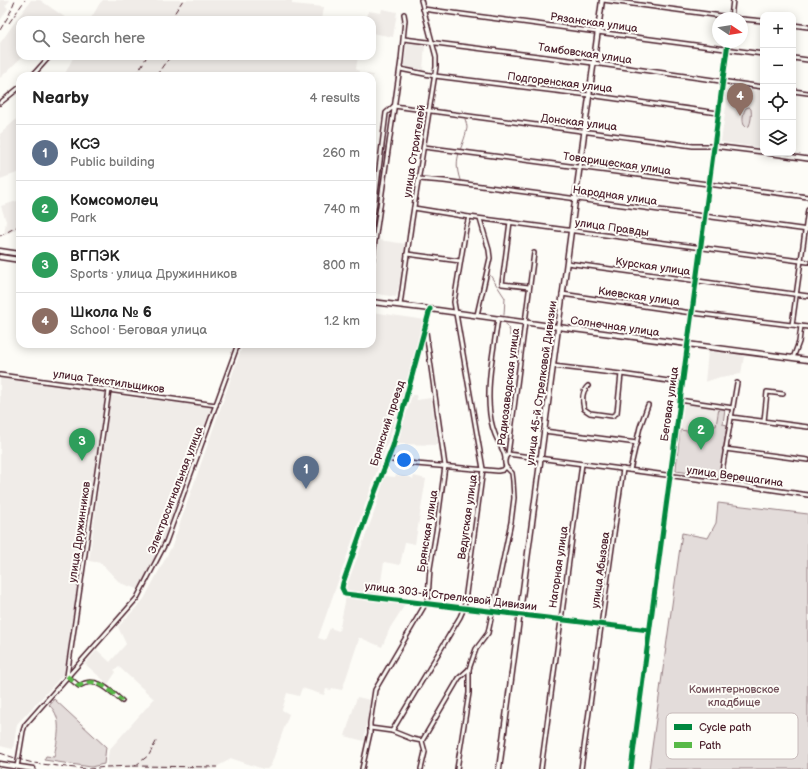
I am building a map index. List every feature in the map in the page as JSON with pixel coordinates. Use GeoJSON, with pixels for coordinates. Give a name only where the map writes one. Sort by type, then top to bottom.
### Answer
{"type":"FeatureCollection","features":[{"type":"Feature","properties":{"kind":"main road","name":"улица 45-й Стрелковой Дивизии"},"geometry":{"type":"LineString","coordinates":[[499,769],[602,0]]}},
{"type":"Feature","properties":{"kind":"main road"},"geometry":{"type":"LineString","coordinates":[[0,251],[16,253]]}},
{"type":"Feature","properties":{"kind":"main road"},"geometry":{"type":"LineString","coordinates":[[0,257],[16,259]]}},
{"type":"Feature","properties":{"kind":"main road","name":"Солнечная улица"},"geometry":{"type":"LineString","coordinates":[[376,302],[808,360]]}},
{"type":"Feature","properties":{"kind":"main road"},"geometry":{"type":"LineString","coordinates":[[0,764],[33,769]]}},
{"type":"Feature","properties":{"kind":"street","name":"улица Строителей"},"geometry":{"type":"LineString","coordinates":[[400,305],[435,76],[436,57],[421,0]]}},
{"type":"Feature","properties":{"kind":"street"},"geometry":{"type":"LineString","coordinates":[[602,0],[712,15]]}},
{"type":"Feature","properties":{"kind":"street"},"geometry":{"type":"LineString","coordinates":[[732,12],[733,0]]}},
{"type":"Feature","properties":{"kind":"street","name":"Рязанская улица"},"geometry":{"type":"LineString","coordinates":[[423,9],[760,54]]}},
{"type":"Feature","properties":{"kind":"street"},"geometry":{"type":"LineString","coordinates":[[376,234],[404,38],[404,14]]}},
{"type":"Feature","properties":{"kind":"street"},"geometry":{"type":"LineString","coordinates":[[748,20],[760,21]]}},
{"type":"Feature","properties":{"kind":"street"},"geometry":{"type":"LineString","coordinates":[[796,25],[808,27]]}},
{"type":"Feature","properties":{"kind":"street","name":"Тамбовская улица"},"geometry":{"type":"LineString","coordinates":[[404,38],[760,87]]}},
{"type":"Feature","properties":{"kind":"street","name":"Беговая улица"},"geometry":{"type":"LineString","coordinates":[[630,769],[727,49]]}},
{"type":"Feature","properties":{"kind":"street"},"geometry":{"type":"LineString","coordinates":[[796,58],[808,60]]}},
{"type":"Feature","properties":{"kind":"street"},"geometry":{"type":"LineString","coordinates":[[36,72],[46,60]]}},
{"type":"Feature","properties":{"kind":"street","name":"Подгоренская улица"},"geometry":{"type":"LineString","coordinates":[[400,69],[435,76],[718,113]]}},
{"type":"Feature","properties":{"kind":"street"},"geometry":{"type":"LineString","coordinates":[[0,102],[16,90]]}},
{"type":"Feature","properties":{"kind":"street"},"geometry":{"type":"LineString","coordinates":[[796,91],[808,93]]}},
{"type":"Feature","properties":{"kind":"street"},"geometry":{"type":"LineString","coordinates":[[376,195],[386,113],[394,106]]}},
{"type":"Feature","properties":{"kind":"street","name":"Донская улица"},"geometry":{"type":"LineString","coordinates":[[394,106],[693,146],[713,146],[760,152]]}},
{"type":"Feature","properties":{"kind":"street"},"geometry":{"type":"LineString","coordinates":[[385,127],[390,136]]}},
{"type":"Feature","properties":{"kind":"street","name":"Товарищеская улица"},"geometry":{"type":"LineString","coordinates":[[424,147],[808,197]]}},
{"type":"Feature","properties":{"kind":"street"},"geometry":{"type":"LineString","coordinates":[[788,156],[808,159]]}},
{"type":"Feature","properties":{"kind":"street","name":"Народная улица"},"geometry":{"type":"LineString","coordinates":[[419,179],[444,180],[807,229]]}},
{"type":"Feature","properties":{"kind":"street","name":"улица Правды"},"geometry":{"type":"LineString","coordinates":[[414,208],[470,218],[808,262]]}},
{"type":"Feature","properties":{"kind":"street"},"geometry":{"type":"LineString","coordinates":[[792,325],[807,229],[808,210]]}},
{"type":"Feature","properties":{"kind":"street","name":"Ведугская улица"},"geometry":{"type":"LineString","coordinates":[[392,731],[460,618],[464,608],[483,469],[454,297],[466,228],[470,218]]}},
{"type":"Feature","properties":{"kind":"street"},"geometry":{"type":"LineString","coordinates":[[477,315],[490,258],[480,219]]}},
{"type":"Feature","properties":{"kind":"street"},"geometry":{"type":"LineString","coordinates":[[510,222],[502,284],[529,287]]}},
{"type":"Feature","properties":{"kind":"street","name":"Радиозаводская улица"},"geometry":{"type":"LineString","coordinates":[[508,454],[534,253]]}},
{"type":"Feature","properties":{"kind":"street"},"geometry":{"type":"LineString","coordinates":[[407,254],[460,261]]}},
{"type":"Feature","properties":{"kind":"street","name":"Курская улица"},"geometry":{"type":"LineString","coordinates":[[567,263],[808,296]]}},
{"type":"Feature","properties":{"kind":"street","name":"Киевская улица"},"geometry":{"type":"LineString","coordinates":[[562,294],[808,327]]}},
{"type":"Feature","properties":{"kind":"street","name":"Брянский проезд"},"geometry":{"type":"LineString","coordinates":[[345,594],[343,591],[343,583],[393,446],[430,309]]}},
{"type":"Feature","properties":{"kind":"street"},"geometry":{"type":"LineString","coordinates":[[457,769],[469,694],[469,669],[476,648],[488,633],[512,522],[512,473],[506,467],[503,449],[494,433],[490,415],[489,383],[498,318]]}},
{"type":"Feature","properties":{"kind":"street"},"geometry":{"type":"LineString","coordinates":[[793,358],[799,342],[801,326]]}},
{"type":"Feature","properties":{"kind":"street","name":"Брянская улица"},"geometry":{"type":"LineString","coordinates":[[362,769],[370,728],[375,690],[426,603],[430,568],[438,526],[446,466],[425,330]]}},
{"type":"Feature","properties":{"kind":"street","name":"Электросигнальная улица"},"geometry":{"type":"LineString","coordinates":[[17,767],[25,725],[137,598],[143,589],[166,542],[237,348]]}},
{"type":"Feature","properties":{"kind":"street"},"geometry":{"type":"LineString","coordinates":[[553,366],[682,383]]}},
{"type":"Feature","properties":{"kind":"street"},"geometry":{"type":"LineString","coordinates":[[588,386],[584,391],[584,409],[590,413],[612,416],[615,415],[617,413],[620,374]]}},
{"type":"Feature","properties":{"kind":"street","name":"улица Текстильщиков"},"geometry":{"type":"LineString","coordinates":[[0,375],[216,405]]}},
{"type":"Feature","properties":{"kind":"street"},"geometry":{"type":"LineString","coordinates":[[718,482],[721,477],[737,383]]}},
{"type":"Feature","properties":{"kind":"street","name":"улица Дружинников"},"geometry":{"type":"LineString","coordinates":[[67,676],[109,390]]}},
{"type":"Feature","properties":{"kind":"street"},"geometry":{"type":"LineString","coordinates":[[764,421],[768,392],[783,394]]}},
{"type":"Feature","properties":{"kind":"street"},"geometry":{"type":"LineString","coordinates":[[679,400],[733,408]]}},
{"type":"Feature","properties":{"kind":"street","name":"Беговая улица"},"geometry":{"type":"LineString","coordinates":[[630,470],[640,427],[648,405]]}},
{"type":"Feature","properties":{"kind":"street"},"geometry":{"type":"LineString","coordinates":[[731,417],[808,427]]}},
{"type":"Feature","properties":{"kind":"street"},"geometry":{"type":"LineString","coordinates":[[544,431],[637,443]]}},
{"type":"Feature","properties":{"kind":"street"},"geometry":{"type":"LineString","coordinates":[[725,449],[808,460]]}},
{"type":"Feature","properties":{"kind":"street"},"geometry":{"type":"LineString","coordinates":[[505,458],[508,454]]}},
{"type":"Feature","properties":{"kind":"street","name":"улица Верещагина"},"geometry":{"type":"LineString","coordinates":[[508,454],[808,495]]}},
{"type":"Feature","properties":{"kind":"street"},"geometry":{"type":"LineString","coordinates":[[387,459],[416,464],[483,469],[503,470],[506,467]]}},
{"type":"Feature","properties":{"kind":"street","name":"Нагорная улица"},"geometry":{"type":"LineString","coordinates":[[541,769],[582,464]]}},
{"type":"Feature","properties":{"kind":"street","name":"улица Абызова"},"geometry":{"type":"LineString","coordinates":[[581,769],[623,470]]}},
{"type":"Feature","properties":{"kind":"street","name":"улица 303-й Стрелковой Дивизии"},"geometry":{"type":"LineString","coordinates":[[345,594],[649,630]]}},
{"type":"Feature","properties":{"kind":"street"},"geometry":{"type":"LineString","coordinates":[[421,769],[425,752],[422,741],[459,678],[469,669]]}},
{"type":"Feature","properties":{"kind":"street"},"geometry":{"type":"LineString","coordinates":[[67,676],[79,686],[89,681],[96,682],[104,686],[122,701]]}},
{"type":"Feature","properties":{"kind":"street"},"geometry":{"type":"LineString","coordinates":[[370,728],[392,731],[412,739],[422,741]]}},
{"type":"Feature","properties":{"kind":"shaded area"},"geometry":{"type":"Polygon","coordinates":[[[0,0],[10,0],[5,6],[8,8],[0,21],[0,0]]]}},
{"type":"Feature","properties":{"kind":"shaded area"},"geometry":{"type":"Polygon","coordinates":[[[31,0],[40,0],[63,16],[19,16],[31,0]]]}},
{"type":"Feature","properties":{"kind":"shaded area"},"geometry":{"type":"Polygon","coordinates":[[[103,0],[292,0],[292,4],[324,7],[323,16],[92,16],[103,0]]]}},
{"type":"Feature","properties":{"kind":"shaded area"},"geometry":{"type":"Polygon","coordinates":[[[382,9],[397,12],[393,37],[376,34],[376,16],[367,16],[368,11],[381,13],[382,9]]]}},
{"type":"Feature","properties":{"kind":"shaded area"},"geometry":{"type":"Polygon","coordinates":[[[16,21],[16,60],[19,60],[0,78],[0,43],[16,21]]]}},
{"type":"Feature","properties":{"kind":"shaded area"},"geometry":{"type":"Polygon","coordinates":[[[407,43],[425,44],[423,70],[404,67],[407,43]]]}},
{"type":"Feature","properties":{"kind":"shaded area"},"geometry":{"type":"Polygon","coordinates":[[[72,60],[357,60],[356,69],[359,71],[359,72],[66,72],[72,60]]]}},
{"type":"Feature","properties":{"kind":"shaded area"},"geometry":{"type":"Polygon","coordinates":[[[729,86],[760,91],[760,148],[721,142],[729,86]]]}},
{"type":"Feature","properties":{"kind":"shaded area"},"geometry":{"type":"Polygon","coordinates":[[[16,120],[16,173],[0,179],[0,134],[16,120]]]}},
{"type":"Feature","properties":{"kind":"shaded area"},"geometry":{"type":"Polygon","coordinates":[[[16,201],[16,229],[4,236],[6,221],[1,206],[16,201]]]}},
{"type":"Feature","properties":{"kind":"shaded area"},"geometry":{"type":"Polygon","coordinates":[[[379,240],[406,244],[402,274],[396,297],[376,294],[376,263],[379,240]]]}},
{"type":"Feature","properties":{"kind":"shaded area"},"geometry":{"type":"Polygon","coordinates":[[[376,313],[425,320],[392,430],[318,638],[325,640],[330,628],[339,631],[347,595],[406,603],[390,628],[382,647],[358,638],[359,639],[342,690],[332,688],[331,690],[326,689],[324,695],[302,688],[299,696],[287,693],[282,710],[289,714],[271,765],[267,769],[230,758],[216,769],[150,769],[150,767],[120,767],[120,769],[106,769],[109,750],[154,699],[119,667],[114,670],[116,672],[108,684],[85,664],[97,650],[110,662],[126,644],[118,627],[144,599],[172,546],[242,348],[376,348],[376,313]]]}},
{"type":"Feature","properties":{"kind":"shaded area"},"geometry":{"type":"Polygon","coordinates":[[[708,351],[744,356],[741,374],[720,377],[705,382],[708,351]]]}},
{"type":"Feature","properties":{"kind":"shaded area"},"geometry":{"type":"Polygon","coordinates":[[[0,378],[106,391],[64,674],[17,724],[13,749],[0,746],[0,378]]]}},
{"type":"Feature","properties":{"kind":"shaded area"},"geometry":{"type":"Polygon","coordinates":[[[111,395],[211,407],[167,535],[139,588],[137,589],[120,583],[101,563],[89,561],[111,395]]]}},
{"type":"Feature","properties":{"kind":"shaded area"},"geometry":{"type":"Polygon","coordinates":[[[412,395],[416,395],[417,400],[431,398],[438,445],[397,444],[412,395]]]}},
{"type":"Feature","properties":{"kind":"shaded area"},"geometry":{"type":"Polygon","coordinates":[[[684,403],[725,408],[723,424],[727,425],[720,474],[718,477],[676,471],[684,403]]]}},
{"type":"Feature","properties":{"kind":"shaded area"},"geometry":{"type":"Polygon","coordinates":[[[396,475],[410,477],[413,479],[414,476],[426,479],[415,544],[405,542],[400,565],[384,562],[379,594],[345,590],[374,513],[385,476],[395,477],[396,475]]]}},
{"type":"Feature","properties":{"kind":"shaded area"},"geometry":{"type":"Polygon","coordinates":[[[357,697],[370,700],[364,741],[345,736],[357,697]]]}},
{"type":"Feature","properties":{"kind":"green space"},"geometry":{"type":"Polygon","coordinates":[[[749,107],[751,109],[751,118],[749,126],[746,127],[743,123],[743,116],[746,108],[749,107]]]}},
{"type":"Feature","properties":{"kind":"green space"},"geometry":{"type":"Polygon","coordinates":[[[719,408],[725,408],[723,424],[727,425],[720,474],[718,477],[676,471],[680,430],[694,432],[711,426],[716,426],[719,408]]]}},
{"type":"Feature","properties":{"kind":"green space","name":"Коминтерновское кладбище"},"geometry":{"type":"Polygon","coordinates":[[[718,503],[808,514],[808,769],[649,769],[682,533],[708,538],[716,523],[718,503]]]}},
{"type":"Feature","properties":{"kind":"green space"},"geometry":{"type":"Polygon","coordinates":[[[54,699],[106,747],[104,764],[91,767],[44,760],[46,756],[54,757],[57,744],[57,716],[49,705],[54,699]]]}},
{"type":"Feature","properties":{"kind":"waterway"},"geometry":{"type":"LineString","coordinates":[[460,180],[457,165],[459,153],[467,128],[465,119]]}},
{"type":"Feature","properties":{"kind":"waterway"},"geometry":{"type":"LineString","coordinates":[[490,275],[505,298],[504,315]]}},
{"type":"Feature","properties":{"kind":"waterway"},"geometry":{"type":"LineString","coordinates":[[506,324],[510,331],[510,336]]}},
{"type":"Feature","properties":{"kind":"railway"},"geometry":{"type":"LineString","coordinates":[[0,30],[9,15],[15,0]]}},
{"type":"Feature","properties":{"kind":"railway"},"geometry":{"type":"LineString","coordinates":[[9,23],[25,0]]}},
{"type":"Feature","properties":{"kind":"railway"},"geometry":{"type":"LineString","coordinates":[[173,16],[183,0]]}},
{"type":"Feature","properties":{"kind":"railway"},"geometry":{"type":"LineString","coordinates":[[138,72],[145,60]]}},
{"type":"Feature","properties":{"kind":"railway"},"geometry":{"type":"LineString","coordinates":[[159,72],[168,60]]}},
{"type":"Feature","properties":{"kind":"railway"},"geometry":{"type":"LineString","coordinates":[[0,236],[16,227]]}},
{"type":"Feature","properties":{"kind":"railway"},"geometry":{"type":"LineString","coordinates":[[135,766],[149,755],[157,740]]}},
{"type":"Feature","properties":{"kind":"railway"},"geometry":{"type":"LineString","coordinates":[[0,753],[33,763],[89,769],[135,766],[217,767]]}},
{"type":"Feature","properties":{"kind":"marked path"},"geometry":{"type":"LineString","coordinates":[[67,676],[79,686],[91,682],[102,685],[122,701]]}},
{"type":"Feature","properties":{"kind":"cycle path"},"geometry":{"type":"LineString","coordinates":[[631,769],[727,48]]}},
{"type":"Feature","properties":{"kind":"cycle path"},"geometry":{"type":"LineString","coordinates":[[430,309],[393,446],[372,500],[343,583],[342,588],[345,594],[649,630]]}},
{"type":"Feature","properties":{"kind":"place","name":"Школа № 6"},"geometry":{"type":"Point","coordinates":[740,116]}},
{"type":"Feature","properties":{"kind":"place","name":"Комсомолец"},"geometry":{"type":"Point","coordinates":[701,450]}},
{"type":"Feature","properties":{"kind":"place","name":"ВГПЭК"},"geometry":{"type":"Point","coordinates":[82,461]}},
{"type":"Feature","properties":{"kind":"place","name":"КСЭ"},"geometry":{"type":"Point","coordinates":[306,489]}}]}
